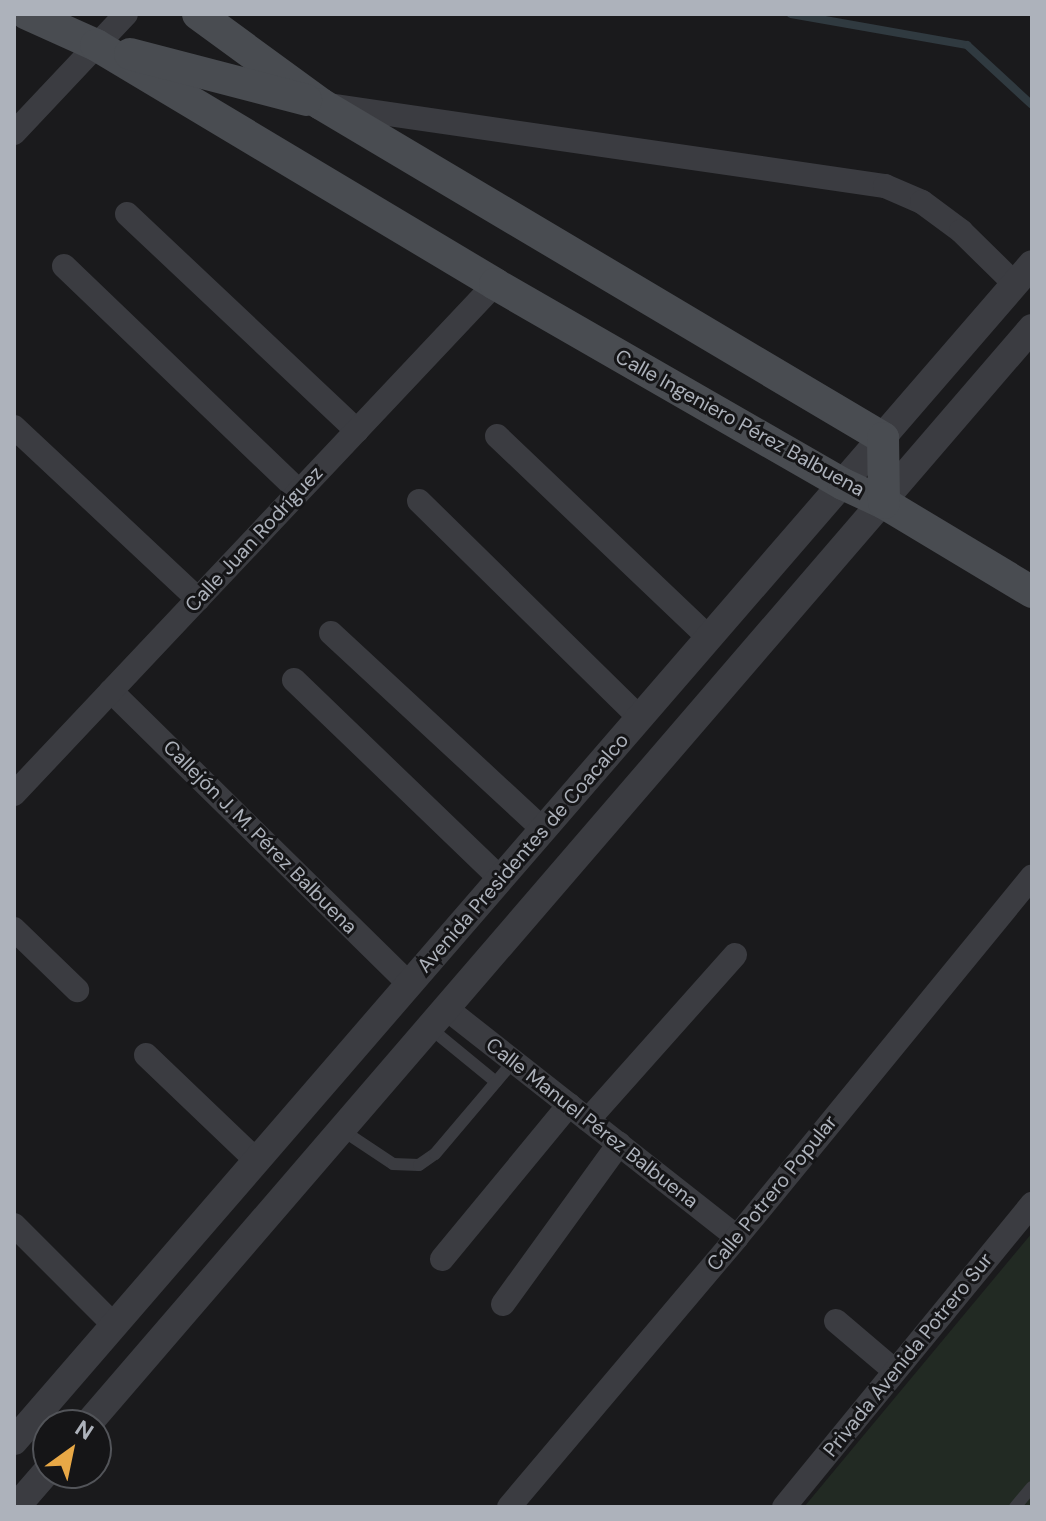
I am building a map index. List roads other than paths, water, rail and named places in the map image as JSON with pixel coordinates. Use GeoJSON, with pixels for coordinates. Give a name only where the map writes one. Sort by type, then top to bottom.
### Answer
{"type":"FeatureCollection","features":[{"type":"Feature","properties":{"kind":"main road"},"geometry":{"type":"LineString","coordinates":[[27,14],[96,45],[321,104]]}},
{"type":"Feature","properties":{"kind":"main road"},"geometry":{"type":"LineString","coordinates":[[198,14],[321,104],[883,438]]}},
{"type":"Feature","properties":{"kind":"main road","name":"Calle Ingeniero Pérez Balbuena"},"geometry":{"type":"LineString","coordinates":[[96,45],[495,284],[843,484],[884,503],[883,438]]}},
{"type":"Feature","properties":{"kind":"main road"},"geometry":{"type":"LineString","coordinates":[[884,503],[1032,592]]}},
{"type":"Feature","properties":{"kind":"street"},"geometry":{"type":"LineString","coordinates":[[14,133],[126,14]]}},
{"type":"Feature","properties":{"kind":"street"},"geometry":{"type":"LineString","coordinates":[[321,104],[885,186],[932,209],[1023,274]]}},
{"type":"Feature","properties":{"kind":"street"},"geometry":{"type":"LineString","coordinates":[[127,214],[357,431]]}},
{"type":"Feature","properties":{"kind":"street"},"geometry":{"type":"LineString","coordinates":[[64,266],[299,491]]}},
{"type":"Feature","properties":{"kind":"street","name":"Avenida Presidentes de Coacalco"},"geometry":{"type":"LineString","coordinates":[[14,1441],[1023,274]]}},
{"type":"Feature","properties":{"kind":"street","name":"Calle Juan Rodríguez"},"geometry":{"type":"LineString","coordinates":[[14,794],[495,284]]}},
{"type":"Feature","properties":{"kind":"street"},"geometry":{"type":"LineString","coordinates":[[101,1409],[1032,328]]}},
{"type":"Feature","properties":{"kind":"street"},"geometry":{"type":"LineString","coordinates":[[14,427],[198,599]]}},
{"type":"Feature","properties":{"kind":"street"},"geometry":{"type":"LineString","coordinates":[[497,436],[709,638]]}},
{"type":"Feature","properties":{"kind":"street"},"geometry":{"type":"LineString","coordinates":[[419,501],[640,718]]}},
{"type":"Feature","properties":{"kind":"street"},"geometry":{"type":"LineString","coordinates":[[331,633],[544,830]]}},
{"type":"Feature","properties":{"kind":"street"},"geometry":{"type":"LineString","coordinates":[[294,680],[501,879]]}},
{"type":"Feature","properties":{"kind":"street","name":"Callejón J. M. Pérez Balbuena"},"geometry":{"type":"LineString","coordinates":[[111,691],[409,984]]}},
{"type":"Feature","properties":{"kind":"street"},"geometry":{"type":"LineString","coordinates":[[578,790],[611,818]]}},
{"type":"Feature","properties":{"kind":"street","name":"Calle Potrero Popular"},"geometry":{"type":"LineString","coordinates":[[509,1507],[737,1237],[1032,876]]}},
{"type":"Feature","properties":{"kind":"street"},"geometry":{"type":"LineString","coordinates":[[14,929],[77,990]]}},
{"type":"Feature","properties":{"kind":"street"},"geometry":{"type":"LineString","coordinates":[[442,1259],[579,1112],[735,955]]}},
{"type":"Feature","properties":{"kind":"street","name":"Calle Manuel Pérez Balbuena"},"geometry":{"type":"LineString","coordinates":[[438,1018],[514,1061],[737,1237]]}},
{"type":"Feature","properties":{"kind":"street"},"geometry":{"type":"LineString","coordinates":[[146,1055],[257,1161]]}},
{"type":"Feature","properties":{"kind":"street"},"geometry":{"type":"LineString","coordinates":[[503,1304],[619,1144]]}},
{"type":"Feature","properties":{"kind":"street","name":"Privada Avenida Potrero Sur"},"geometry":{"type":"LineString","coordinates":[[784,1507],[1032,1204]]}},
{"type":"Feature","properties":{"kind":"street"},"geometry":{"type":"LineString","coordinates":[[14,1225],[114,1325]]}},
{"type":"Feature","properties":{"kind":"street"},"geometry":{"type":"LineString","coordinates":[[159,1274],[191,1304]]}},
{"type":"Feature","properties":{"kind":"street"},"geometry":{"type":"LineString","coordinates":[[836,1321],[895,1371]]}},
{"type":"Feature","properties":{"kind":"street"},"geometry":{"type":"LineString","coordinates":[[16,1507],[32,1488]]}},
{"type":"Feature","properties":{"kind":"lane"},"geometry":{"type":"LineString","coordinates":[[438,1018],[496,1082]]}},
{"type":"Feature","properties":{"kind":"lane"},"geometry":{"type":"LineString","coordinates":[[342,1130],[393,1164],[419,1165],[435,1154],[514,1061]]}},
{"type":"Feature","properties":{"kind":"lane"},"geometry":{"type":"LineString","coordinates":[[1015,1507],[1032,1487]]}},
{"type":"Feature","properties":{"kind":"waterway"},"geometry":{"type":"LineString","coordinates":[[791,14],[967,45],[1032,105]]}}]}
